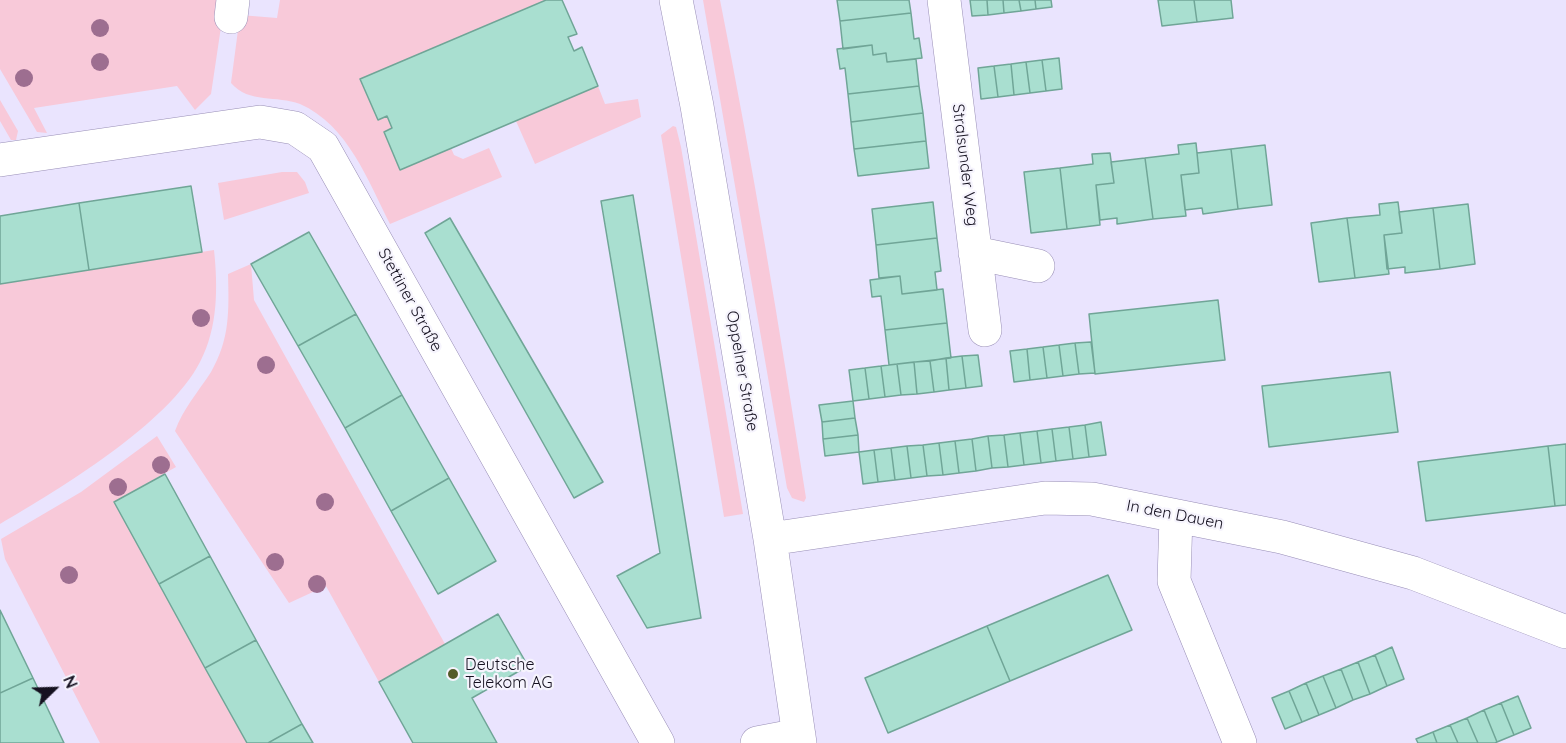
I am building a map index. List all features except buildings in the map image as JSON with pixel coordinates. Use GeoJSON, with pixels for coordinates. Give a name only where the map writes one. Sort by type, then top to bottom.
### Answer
{"type":"FeatureCollection","features":[{"type":"Feature","properties":{"kind":"street","name":"Oppelner Straße"},"geometry":{"type":"LineString","coordinates":[[676,0],[697,106],[770,539],[800,739]]}},
{"type":"Feature","properties":{"kind":"street","name":"Stralsunder Weg"},"geometry":{"type":"LineString","coordinates":[[944,0],[986,330]]}},
{"type":"Feature","properties":{"kind":"street","name":"Stettiner Straße"},"geometry":{"type":"LineString","coordinates":[[0,160],[260,122],[295,128],[323,147],[658,743]]}},
{"type":"Feature","properties":{"kind":"street"},"geometry":{"type":"LineString","coordinates":[[975,253],[1038,266]]}},
{"type":"Feature","properties":{"kind":"street","name":"In den Dauen"},"geometry":{"type":"LineString","coordinates":[[770,539],[1045,498],[1092,499],[1282,537],[1413,573],[1566,632]]}},
{"type":"Feature","properties":{"kind":"street"},"geometry":{"type":"LineString","coordinates":[[1176,516],[1174,581],[1240,743]]}},
{"type":"Feature","properties":{"kind":"street"},"geometry":{"type":"LineString","coordinates":[[757,743],[800,739]]}},
{"type":"Feature","properties":{"kind":"shaded area"},"geometry":{"type":"Polygon","coordinates":[[[0,0],[225,0],[211,94],[195,110],[177,86],[34,108],[47,133],[37,132],[0,69],[0,0]]]}},
{"type":"Feature","properties":{"kind":"shaded area"},"geometry":{"type":"Polygon","coordinates":[[[280,0],[546,0],[361,79],[378,120],[387,116],[392,128],[384,132],[400,170],[451,148],[454,155],[463,159],[489,148],[502,177],[390,224],[355,156],[344,140],[317,113],[291,101],[246,94],[231,83],[240,15],[277,18],[280,0]]]}},
{"type":"Feature","properties":{"kind":"shaded area"},"geometry":{"type":"Polygon","coordinates":[[[703,0],[720,0],[776,311],[806,498],[804,502],[792,498],[787,488],[703,0]]]}},
{"type":"Feature","properties":{"kind":"shaded area"},"geometry":{"type":"Polygon","coordinates":[[[598,86],[605,104],[638,99],[641,117],[535,164],[516,121],[598,86]]]}},
{"type":"Feature","properties":{"kind":"shaded area"},"geometry":{"type":"Polygon","coordinates":[[[0,100],[18,131],[16,140],[11,140],[0,121],[0,100]]]}},
{"type":"Feature","properties":{"kind":"shaded area"},"geometry":{"type":"Polygon","coordinates":[[[673,126],[676,127],[681,147],[743,514],[724,517],[661,135],[673,126]]]}},
{"type":"Feature","properties":{"kind":"shaded area"},"geometry":{"type":"Polygon","coordinates":[[[282,172],[297,172],[305,182],[309,193],[224,220],[218,183],[282,172]]]}},
{"type":"Feature","properties":{"kind":"shaded area"},"geometry":{"type":"Polygon","coordinates":[[[214,250],[216,293],[210,335],[200,362],[185,385],[139,431],[111,453],[0,524],[0,284],[214,250]]]}},
{"type":"Feature","properties":{"kind":"shaded area"},"geometry":{"type":"Polygon","coordinates":[[[251,264],[254,300],[445,644],[379,682],[326,586],[289,603],[175,431],[186,408],[211,372],[222,348],[228,313],[228,274],[251,264]]]}},
{"type":"Feature","properties":{"kind":"shaded area"},"geometry":{"type":"Polygon","coordinates":[[[157,436],[176,467],[114,502],[247,743],[100,743],[5,559],[1,539],[81,492],[157,436]]]}},
{"type":"Feature","properties":{"kind":"place","name":"Deutsche Telekom AG"},"geometry":{"type":"Point","coordinates":[453,674]}}]}
